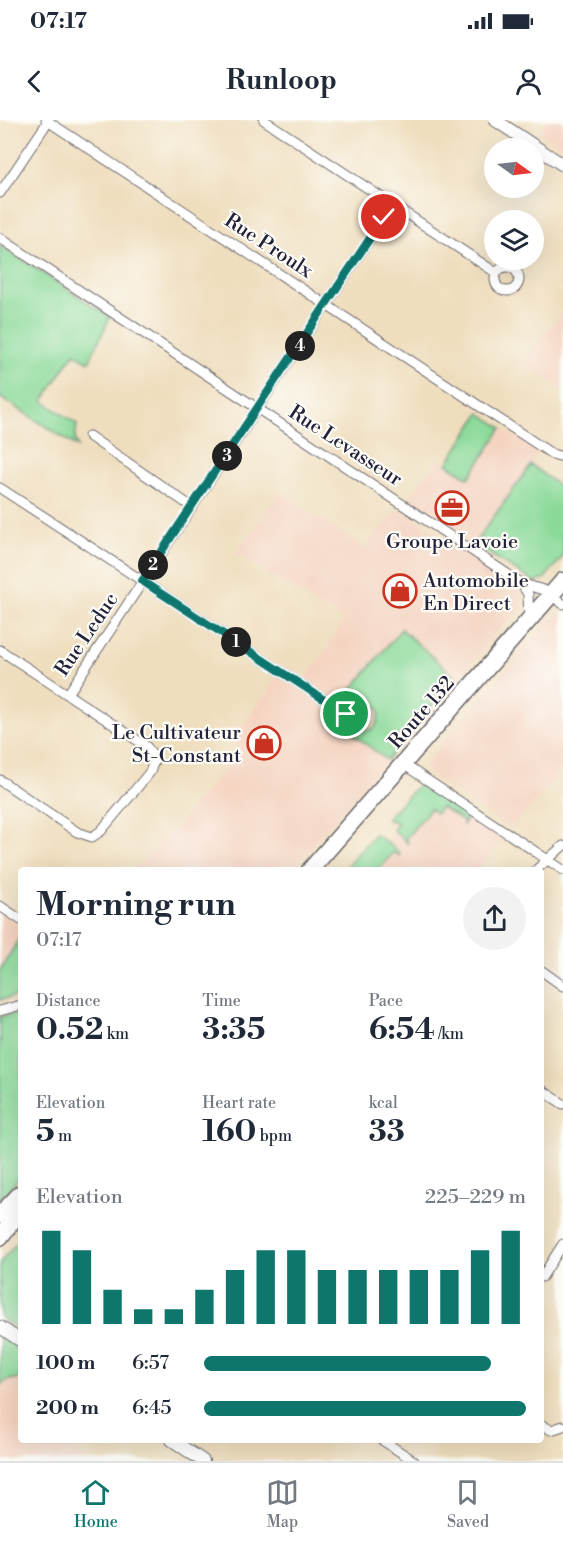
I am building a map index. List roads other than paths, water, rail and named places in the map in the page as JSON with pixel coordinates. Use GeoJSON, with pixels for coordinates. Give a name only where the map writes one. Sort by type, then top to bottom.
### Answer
{"type":"FeatureCollection","features":[{"type":"Feature","properties":{"kind":"highway","name":"Route 132"},"geometry":{"type":"LineString","coordinates":[[313,867],[529,621],[559,593]]}},
{"type":"Feature","properties":{"kind":"highway"},"geometry":{"type":"LineString","coordinates":[[0,1215],[18,1196]]}},
{"type":"Feature","properties":{"kind":"highway"},"geometry":{"type":"LineString","coordinates":[[0,1237],[18,1214]]}},
{"type":"Feature","properties":{"kind":"street"},"geometry":{"type":"LineString","coordinates":[[0,193],[48,120]]}},
{"type":"Feature","properties":{"kind":"street","name":"Rue Proulx"},"geometry":{"type":"LineString","coordinates":[[48,120],[552,454],[563,457]]}},
{"type":"Feature","properties":{"kind":"street"},"geometry":{"type":"LineString","coordinates":[[264,120],[495,273]]}},
{"type":"Feature","properties":{"kind":"street"},"geometry":{"type":"LineString","coordinates":[[495,120],[563,165]]}},
{"type":"Feature","properties":{"kind":"street","name":"Rue Leduc"},"geometry":{"type":"LineString","coordinates":[[68,694],[393,204]]}},
{"type":"Feature","properties":{"kind":"street","name":"Rue Levasseur"},"geometry":{"type":"LineString","coordinates":[[0,238],[522,583],[559,593]]}},
{"type":"Feature","properties":{"kind":"street"},"geometry":{"type":"LineString","coordinates":[[89,436],[192,507]]}},
{"type":"Feature","properties":{"kind":"street"},"geometry":{"type":"LineString","coordinates":[[0,488],[346,714],[357,717],[365,715]]}},
{"type":"Feature","properties":{"kind":"street"},"geometry":{"type":"LineString","coordinates":[[522,583],[528,594],[529,621]]}},
{"type":"Feature","properties":{"kind":"street"},"geometry":{"type":"LineString","coordinates":[[0,650],[146,746],[154,758],[150,772],[101,831],[92,837],[77,832],[0,780]]}},
{"type":"Feature","properties":{"kind":"street"},"geometry":{"type":"LineString","coordinates":[[403,764],[563,870]]}},
{"type":"Feature","properties":{"kind":"street"},"geometry":{"type":"LineString","coordinates":[[539,867],[563,846]]}},
{"type":"Feature","properties":{"kind":"street"},"geometry":{"type":"LineString","coordinates":[[0,906],[18,918]]}},
{"type":"Feature","properties":{"kind":"street"},"geometry":{"type":"LineString","coordinates":[[544,972],[563,986]]}},
{"type":"Feature","properties":{"kind":"street"},"geometry":{"type":"LineString","coordinates":[[0,1011],[18,1006]]}},
{"type":"Feature","properties":{"kind":"street"},"geometry":{"type":"LineString","coordinates":[[544,1093],[563,1104]]}},
{"type":"Feature","properties":{"kind":"street"},"geometry":{"type":"LineString","coordinates":[[544,1274],[563,1244]]}},
{"type":"Feature","properties":{"kind":"street"},"geometry":{"type":"LineString","coordinates":[[0,1327],[18,1339]]}},
{"type":"Feature","properties":{"kind":"street"},"geometry":{"type":"LineString","coordinates":[[544,1425],[559,1428]]}},
{"type":"Feature","properties":{"kind":"street"},"geometry":{"type":"LineString","coordinates":[[180,1443],[203,1461]]}},
{"type":"Feature","properties":{"kind":"street"},"geometry":{"type":"LineString","coordinates":[[387,1443],[414,1461]]}},
{"type":"Feature","properties":{"kind":"place","name":"Groupe Lavoie"},"geometry":{"type":"Point","coordinates":[452,508]}},
{"type":"Feature","properties":{"kind":"place","name":"Automobile En Direct"},"geometry":{"type":"Point","coordinates":[400,591]}},
{"type":"Feature","properties":{"kind":"place","name":"Le Cultivateur St-Constant"},"geometry":{"type":"Point","coordinates":[264,743]}}]}
